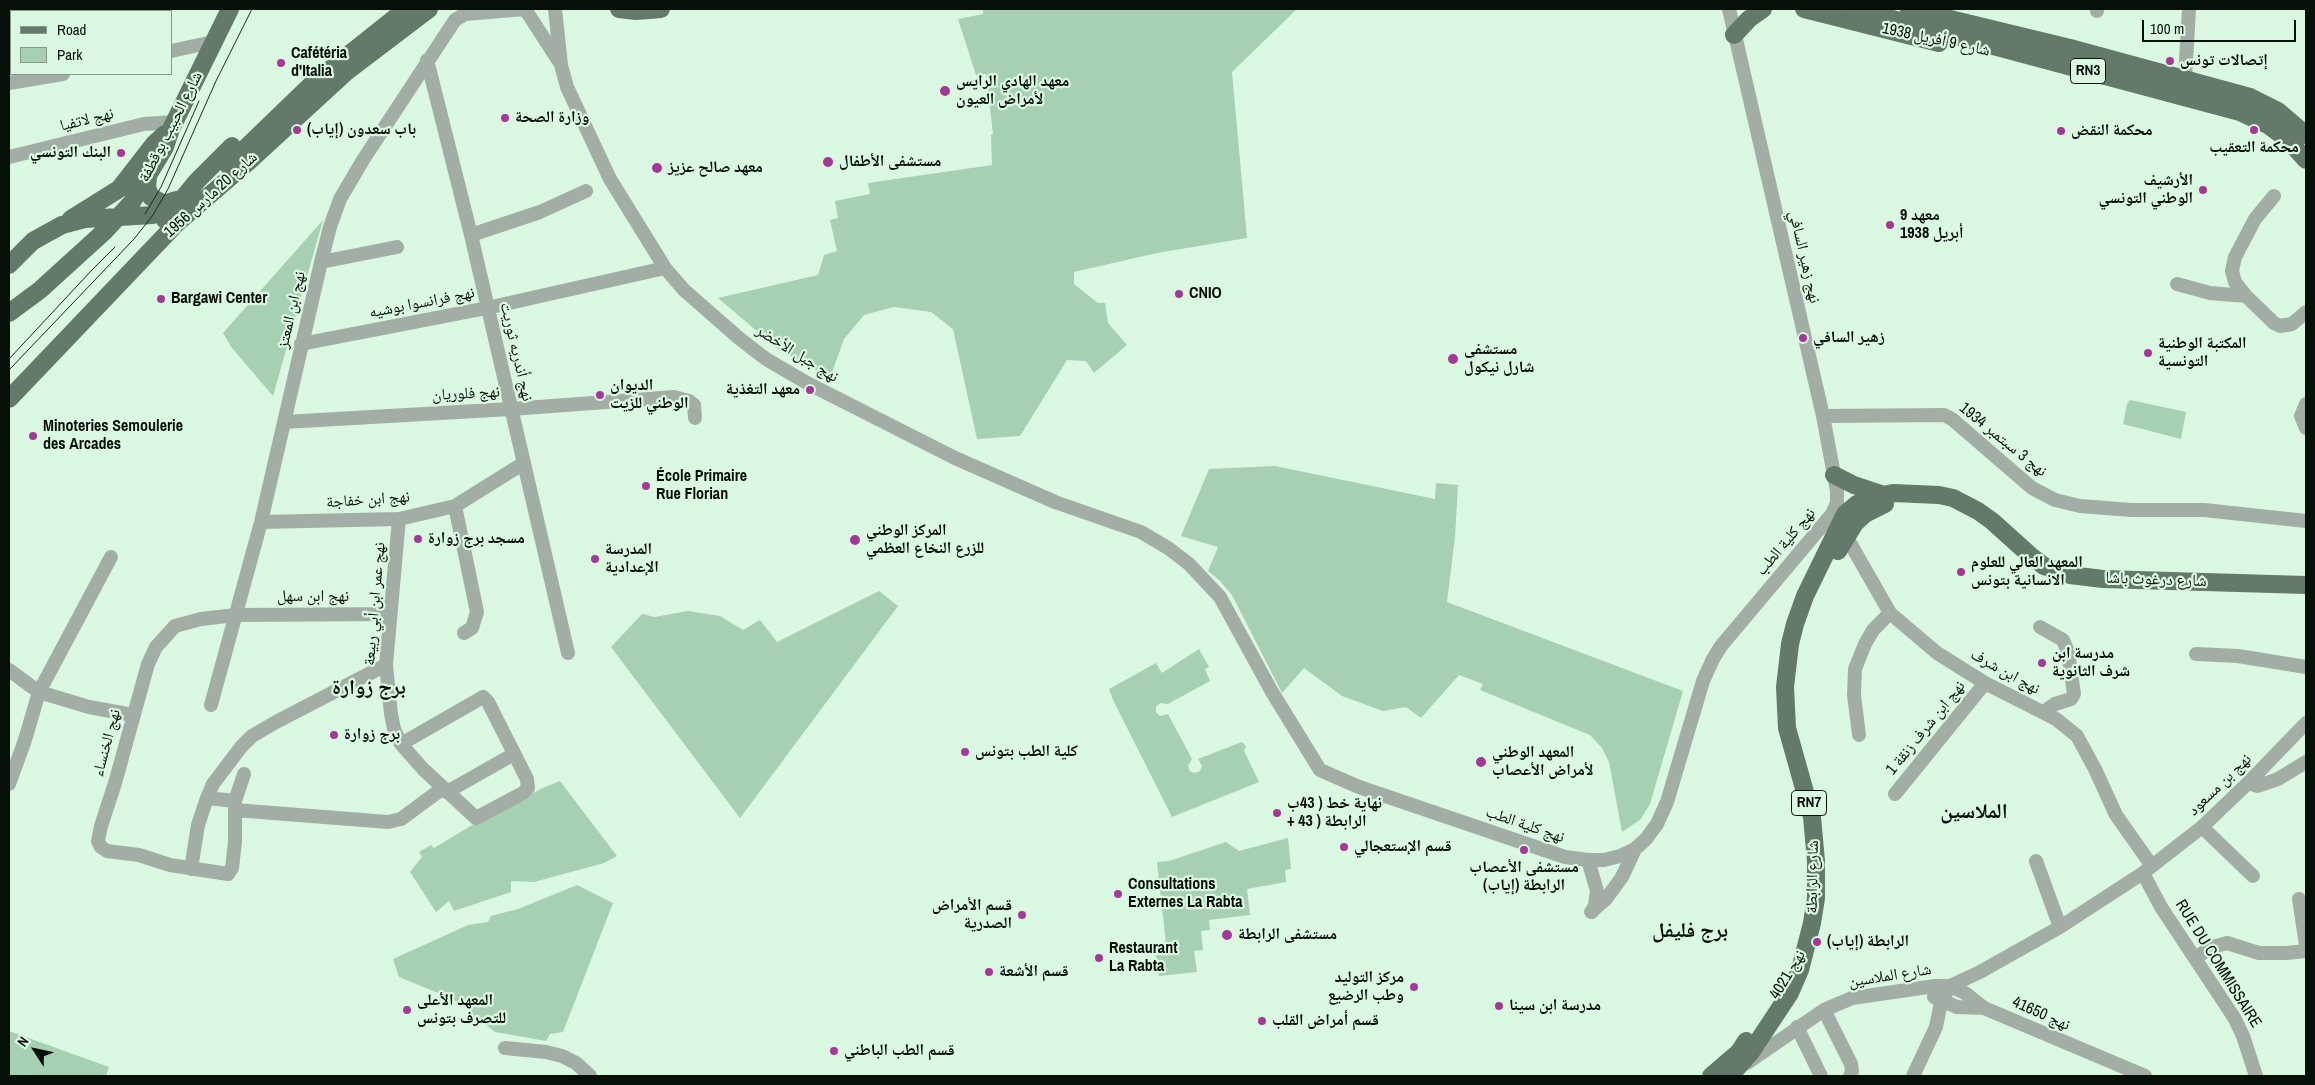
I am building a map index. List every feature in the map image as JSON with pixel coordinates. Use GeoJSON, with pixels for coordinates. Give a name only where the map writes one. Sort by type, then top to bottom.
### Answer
{"type":"FeatureCollection","features":[{"type":"Feature","properties":{"kind":"main road","name":"شارع الحبيب بوقطفة"},"geometry":{"type":"LineString","coordinates":[[9,313],[40,290],[119,217],[165,148],[173,125],[230,9]]}},
{"type":"Feature","properties":{"kind":"main road","name":"شارع 20 مارس 1956"},"geometry":{"type":"LineString","coordinates":[[165,220],[197,181],[302,80],[391,9]]}},
{"type":"Feature","properties":{"kind":"main road","name":"شارع 20 مارس 1956"},"geometry":{"type":"LineString","coordinates":[[9,382],[103,282],[165,220],[217,175],[298,96],[406,9]]}},
{"type":"Feature","properties":{"kind":"main road","name":"شارع 20 مارس 1956"},"geometry":{"type":"LineString","coordinates":[[9,399],[176,224],[247,163],[346,72],[429,9]]}},
{"type":"Feature","properties":{"kind":"main road"},"geometry":{"type":"LineString","coordinates":[[619,9],[636,11],[661,9]]}},
{"type":"Feature","properties":{"kind":"main road"},"geometry":{"type":"LineString","coordinates":[[1734,35],[1749,19],[1763,9]]}},
{"type":"Feature","properties":{"kind":"main road","name":"شارع 9 أفريل 1938"},"geometry":{"type":"LineString","coordinates":[[1804,9],[1936,43],[2069,57]]}},
{"type":"Feature","properties":{"kind":"main road","name":"شارع 9 أفريل 1938"},"geometry":{"type":"LineString","coordinates":[[1855,9],[2069,57],[2185,79],[2250,97],[2278,111],[2306,135]]}},
{"type":"Feature","properties":{"kind":"main road","name":"شارع 9 أفريل 1938"},"geometry":{"type":"LineString","coordinates":[[1909,9],[2069,57],[2240,112],[2268,124],[2287,139],[2306,160]]}},
{"type":"Feature","properties":{"kind":"main road","name":"شارع 9 أفريل 1938"},"geometry":{"type":"LineString","coordinates":[[1945,9],[2069,57]]}},
{"type":"Feature","properties":{"kind":"main road"},"geometry":{"type":"LineString","coordinates":[[9,264],[38,238],[119,189],[154,144],[173,125]]}},
{"type":"Feature","properties":{"kind":"main road"},"geometry":{"type":"LineString","coordinates":[[148,176],[148,191],[154,199],[166,204],[176,200]]}},
{"type":"Feature","properties":{"kind":"main road"},"geometry":{"type":"LineString","coordinates":[[62,225],[85,218],[153,215],[176,200],[197,181]]}},
{"type":"Feature","properties":{"kind":"main road"},"geometry":{"type":"LineString","coordinates":[[9,296],[22,298],[40,290]]}},
{"type":"Feature","properties":{"kind":"main road"},"geometry":{"type":"LineString","coordinates":[[1834,475],[1859,487],[1885,495]]}},
{"type":"Feature","properties":{"kind":"main road","name":"شارع درغوث باشا"},"geometry":{"type":"LineString","coordinates":[[1839,525],[1845,514],[1857,504],[1885,495],[1893,493],[1939,495],[1966,504],[1992,521],[2044,566],[2070,575],[2103,579],[2306,585]]}},
{"type":"Feature","properties":{"kind":"main road","name":"شارع درغوث باشا"},"geometry":{"type":"LineString","coordinates":[[1839,525],[1855,523],[1878,506],[1912,494]]}},
{"type":"Feature","properties":{"kind":"main road","name":"شارع الرابطة"},"geometry":{"type":"LineString","coordinates":[[1806,945],[1816,898],[1816,861],[1812,817],[1792,750],[1785,714],[1785,687],[1794,624],[1805,596],[1839,525]]}},
{"type":"Feature","properties":{"kind":"main road","name":"نهج 4021"},"geometry":{"type":"LineString","coordinates":[[1711,1076],[1738,1067],[1806,945]]}},
{"type":"Feature","properties":{"kind":"street","name":"نهج ابن المعتز"},"geometry":{"type":"LineString","coordinates":[[211,705],[261,522],[321,262],[340,199],[451,24],[461,15],[525,9]]}},
{"type":"Feature","properties":{"kind":"street","name":"نهج جبل الأخضر"},"geometry":{"type":"LineString","coordinates":[[525,9],[561,65]]}},
{"type":"Feature","properties":{"kind":"street","name":"نهج جبل الأخضر"},"geometry":{"type":"LineString","coordinates":[[555,9],[561,65],[566,87],[598,157],[665,268],[684,290],[766,359],[808,383],[995,478],[1054,502],[1141,532]]}},
{"type":"Feature","properties":{"kind":"street","name":"نهج زهير السافي"},"geometry":{"type":"LineString","coordinates":[[1729,9],[1823,416],[1834,475],[1839,525]]}},
{"type":"Feature","properties":{"kind":"street"},"geometry":{"type":"LineString","coordinates":[[2185,79],[2189,9]]}},
{"type":"Feature","properties":{"kind":"street"},"geometry":{"type":"LineString","coordinates":[[172,51],[213,42]]}},
{"type":"Feature","properties":{"kind":"street","name":"نهج أندريه ثوريت"},"geometry":{"type":"LineString","coordinates":[[427,60],[568,653]]}},
{"type":"Feature","properties":{"kind":"street"},"geometry":{"type":"LineString","coordinates":[[9,83],[57,75]]}},
{"type":"Feature","properties":{"kind":"street","name":"نهج لاتفيا"},"geometry":{"type":"LineString","coordinates":[[9,157],[144,124],[173,125]]}},
{"type":"Feature","properties":{"kind":"street"},"geometry":{"type":"LineString","coordinates":[[470,236],[540,212],[586,191]]}},
{"type":"Feature","properties":{"kind":"street"},"geometry":{"type":"LineString","coordinates":[[2274,196],[2255,219],[2235,257],[2232,271],[2235,282],[2246,296],[2274,323],[2280,326],[2287,326],[2304,317]]}},
{"type":"Feature","properties":{"kind":"street"},"geometry":{"type":"LineString","coordinates":[[321,262],[397,246]]}},
{"type":"Feature","properties":{"kind":"street","name":"نهج فرانسوا بوشيه"},"geometry":{"type":"LineString","coordinates":[[301,344],[487,308],[665,268]]}},
{"type":"Feature","properties":{"kind":"street"},"geometry":{"type":"LineString","coordinates":[[2177,284],[2210,293],[2246,296]]}},
{"type":"Feature","properties":{"kind":"street","name":"نهج فلوريان"},"geometry":{"type":"LineString","coordinates":[[284,422],[511,409],[674,397],[684,398],[694,405],[695,418]]}},
{"type":"Feature","properties":{"kind":"street"},"geometry":{"type":"LineString","coordinates":[[2306,404],[2301,416],[2306,428]]}},
{"type":"Feature","properties":{"kind":"street","name":"نهج 3 سبتمبر 1934"},"geometry":{"type":"LineString","coordinates":[[1823,416],[1944,415],[1952,418],[2032,488],[2055,500],[2080,506],[2131,510],[2204,510],[2306,521]]}},
{"type":"Feature","properties":{"kind":"street","name":"نهج ابن خفاجة"},"geometry":{"type":"LineString","coordinates":[[261,522],[399,519],[455,506],[524,464]]}},
{"type":"Feature","properties":{"kind":"street"},"geometry":{"type":"LineString","coordinates":[[455,506],[477,612],[472,628],[464,633]]}},
{"type":"Feature","properties":{"kind":"street","name":"نهج عمر ابن أبي ربيعة"},"geometry":{"type":"LineString","coordinates":[[399,519],[386,665],[391,714],[394,729],[401,744],[409,756],[476,818],[523,793],[528,788],[527,779],[514,754]]}},
{"type":"Feature","properties":{"kind":"street","name":"نهج كلية الطب"},"geometry":{"type":"LineString","coordinates":[[1141,532],[1189,564],[1220,597],[1272,692],[1320,770],[1359,787],[1565,857],[1588,860],[1612,858],[1634,849],[1646,839],[1657,824],[1667,802],[1703,681],[1721,646],[1839,525]]}},
{"type":"Feature","properties":{"kind":"street","name":"نهج ابن شرف"},"geometry":{"type":"LineString","coordinates":[[1839,525],[1890,613],[1937,653],[1985,683],[2056,719],[2077,736],[2095,769],[2116,815],[2147,870]]}},
{"type":"Feature","properties":{"kind":"street"},"geometry":{"type":"LineString","coordinates":[[9,784],[25,740],[39,692],[111,557]]}},
{"type":"Feature","properties":{"kind":"street"},"geometry":{"type":"LineString","coordinates":[[1858,735],[1854,695],[1855,669],[1873,630],[1890,613]]}},
{"type":"Feature","properties":{"kind":"street","name":"نهج ابن سهل"},"geometry":{"type":"LineString","coordinates":[[236,615],[390,614]]}},
{"type":"Feature","properties":{"kind":"street","name":"نهج الخنساء"},"geometry":{"type":"LineString","coordinates":[[191,869],[139,856],[108,851],[101,847],[98,841],[100,826],[115,783],[148,664],[164,636],[175,626],[186,622],[236,615]]}},
{"type":"Feature","properties":{"kind":"street"},"geometry":{"type":"LineString","coordinates":[[2040,627],[2063,640],[2068,652],[2074,694],[2071,699],[2055,704],[2043,712]]}},
{"type":"Feature","properties":{"kind":"street"},"geometry":{"type":"LineString","coordinates":[[2196,654],[2238,656],[2306,667]]}},
{"type":"Feature","properties":{"kind":"street"},"geometry":{"type":"LineString","coordinates":[[244,774],[235,805],[235,842],[230,872],[225,875],[191,869],[198,825],[213,784],[252,736],[386,665]]}},
{"type":"Feature","properties":{"kind":"street"},"geometry":{"type":"LineString","coordinates":[[9,670],[39,692],[133,716]]}},
{"type":"Feature","properties":{"kind":"street","name":"نهج ابن شرف زنقة 1"},"geometry":{"type":"LineString","coordinates":[[1895,794],[1985,683]]}},
{"type":"Feature","properties":{"kind":"street"},"geometry":{"type":"LineString","coordinates":[[207,798],[235,805],[388,822],[401,818],[445,790],[514,754],[488,702],[483,697],[401,744]]}},
{"type":"Feature","properties":{"kind":"street","name":"نهج بن مسعود"},"geometry":{"type":"LineString","coordinates":[[2147,870],[2202,827],[2306,723]]}},
{"type":"Feature","properties":{"kind":"street"},"geometry":{"type":"LineString","coordinates":[[2248,783],[2258,786],[2278,779],[2306,762]]}},
{"type":"Feature","properties":{"kind":"street"},"geometry":{"type":"LineString","coordinates":[[2202,827],[2253,876]]}},
{"type":"Feature","properties":{"kind":"street"},"geometry":{"type":"LineString","coordinates":[[1588,860],[1597,891],[1595,905],[1591,912],[1606,898],[1622,877],[1634,849]]}},
{"type":"Feature","properties":{"kind":"street"},"geometry":{"type":"LineString","coordinates":[[2036,861],[2060,926]]}},
{"type":"Feature","properties":{"kind":"street","name":"شارع الملاسين"},"geometry":{"type":"LineString","coordinates":[[1738,1067],[1824,1010],[1852,998],[1950,986],[1980,972],[2060,926],[2147,870]]}},
{"type":"Feature","properties":{"kind":"street","name":"RUE DU COMMISSAIRE"},"geometry":{"type":"LineString","coordinates":[[2147,870],[2161,907],[2244,1036],[2256,1076]]}},
{"type":"Feature","properties":{"kind":"street"},"geometry":{"type":"LineString","coordinates":[[2299,899],[2306,945]]}},
{"type":"Feature","properties":{"kind":"street"},"geometry":{"type":"LineString","coordinates":[[2195,958],[2212,947],[2227,943],[2259,953],[2286,954],[2306,951]]}},
{"type":"Feature","properties":{"kind":"street","name":"شارع الملاسين"},"geometry":{"type":"LineString","coordinates":[[1936,1026],[1957,1007],[1980,972]]}},
{"type":"Feature","properties":{"kind":"street","name":"شارع الملاسين"},"geometry":{"type":"LineString","coordinates":[[1950,986],[1965,993],[1984,1008]]}},
{"type":"Feature","properties":{"kind":"street","name":"شارع الملاسين"},"geometry":{"type":"LineString","coordinates":[[1936,1026],[1941,1002],[1950,986]]}},
{"type":"Feature","properties":{"kind":"street","name":"نهج 41650"},"geometry":{"type":"LineString","coordinates":[[1922,989],[1941,1002],[1957,1007],[1984,1008],[2145,1076]]}},
{"type":"Feature","properties":{"kind":"street"},"geometry":{"type":"LineString","coordinates":[[1824,1010],[1851,1064],[1852,1072],[1850,1076]]}},
{"type":"Feature","properties":{"kind":"street"},"geometry":{"type":"LineString","coordinates":[[1913,1076],[1936,1026]]}},
{"type":"Feature","properties":{"kind":"street"},"geometry":{"type":"LineString","coordinates":[[1797,1027],[1821,1076]]}},
{"type":"Feature","properties":{"kind":"street"},"geometry":{"type":"LineString","coordinates":[[505,1048],[546,1052],[562,1056],[576,1063],[590,1076]]}},
{"type":"Feature","properties":{"kind":"street"},"geometry":{"type":"LineString","coordinates":[[2108,1062],[2110,1076]]}},
{"type":"Feature","properties":{"kind":"green space"},"geometry":{"type":"Polygon","coordinates":[[[983,9],[1297,9],[1232,72],[1247,238],[1157,253],[1074,272],[1074,284],[1098,303],[1105,303],[1108,323],[1127,345],[1094,373],[1086,361],[1067,360],[1020,436],[977,439],[953,329],[931,312],[894,307],[864,315],[844,339],[830,378],[778,349],[718,298],[818,275],[824,255],[837,251],[830,220],[838,218],[835,201],[870,194],[868,183],[992,165],[991,135],[993,134],[986,74],[976,75],[958,19],[983,14],[983,9]]]}},
{"type":"Feature","properties":{"kind":"green space"},"geometry":{"type":"Polygon","coordinates":[[[323,220],[273,396],[232,348],[223,333],[323,220]]]}},
{"type":"Feature","properties":{"kind":"green space"},"geometry":{"type":"Polygon","coordinates":[[[2130,400],[2186,412],[2181,439],[2123,424],[2127,404],[2130,400]]]}},
{"type":"Feature","properties":{"kind":"green space"},"geometry":{"type":"Polygon","coordinates":[[[1275,466],[1435,499],[1436,483],[1458,485],[1455,537],[1447,602],[1683,691],[1650,804],[1640,820],[1622,832],[1609,762],[1602,748],[1590,735],[1480,690],[1483,684],[1459,675],[1421,718],[1406,707],[1383,711],[1342,696],[1304,668],[1282,693],[1232,595],[1208,571],[1218,547],[1181,536],[1209,469],[1275,466]]]}},
{"type":"Feature","properties":{"kind":"green space"},"geometry":{"type":"Polygon","coordinates":[[[879,591],[898,606],[740,818],[611,647],[642,614],[655,617],[688,611],[720,616],[743,630],[760,620],[777,642],[879,591]]]}},
{"type":"Feature","properties":{"kind":"green space"},"geometry":{"type":"Polygon","coordinates":[[[1199,649],[1209,667],[1205,669],[1210,681],[1168,704],[1160,703],[1156,707],[1156,712],[1160,716],[1168,714],[1192,759],[1188,766],[1190,771],[1195,773],[1200,771],[1202,766],[1198,759],[1242,742],[1246,746],[1244,751],[1259,782],[1172,817],[1109,689],[1156,663],[1162,673],[1199,649]]]}},
{"type":"Feature","properties":{"kind":"green space"},"geometry":{"type":"Polygon","coordinates":[[[560,781],[617,856],[604,863],[534,882],[511,881],[511,892],[454,911],[449,901],[436,912],[410,872],[422,857],[419,852],[431,845],[434,848],[479,821],[560,781]]]}},
{"type":"Feature","properties":{"kind":"green space"},"geometry":{"type":"Polygon","coordinates":[[[1288,838],[1291,869],[1285,870],[1286,882],[1247,889],[1250,915],[1209,920],[1210,930],[1201,931],[1203,950],[1194,951],[1197,972],[1159,976],[1156,955],[1167,953],[1157,862],[1169,861],[1226,842],[1239,851],[1288,838]]]}},
{"type":"Feature","properties":{"kind":"green space"},"geometry":{"type":"Polygon","coordinates":[[[577,885],[613,903],[563,1032],[550,1034],[546,1041],[495,1032],[453,999],[399,977],[393,959],[468,925],[488,922],[491,916],[518,909],[577,885]]]}},
{"type":"Feature","properties":{"kind":"green space"},"geometry":{"type":"Polygon","coordinates":[[[9,1031],[109,1067],[106,1076],[9,1076],[9,1031]]]}},
{"type":"Feature","properties":{"kind":"tram line"},"geometry":{"type":"LineString","coordinates":[[9,370],[134,239],[153,215],[168,189],[216,81],[252,9]]}},
{"type":"Feature","properties":{"kind":"tram line"},"geometry":{"type":"LineString","coordinates":[[145,214],[161,187],[199,101]]}},
{"type":"Feature","properties":{"kind":"tram line"},"geometry":{"type":"LineString","coordinates":[[9,359],[115,247]]}},
{"type":"Feature","properties":{"kind":"place","name":"إتصالات تونس"},"geometry":{"type":"Point","coordinates":[2170,61]}},
{"type":"Feature","properties":{"kind":"place","name":"Cafétéria d'Italia"},"geometry":{"type":"Point","coordinates":[281,63]}},
{"type":"Feature","properties":{"kind":"place","name":"معهد الهادي الرايس لأمراض العيون"},"geometry":{"type":"Point","coordinates":[945,91]}},
{"type":"Feature","properties":{"kind":"place","name":"وزارة الصحة"},"geometry":{"type":"Point","coordinates":[505,118]}},
{"type":"Feature","properties":{"kind":"place","name":"باب سعدون (إياب)"},"geometry":{"type":"Point","coordinates":[297,130]}},
{"type":"Feature","properties":{"kind":"place","name":"محكمة التعقيب"},"geometry":{"type":"Point","coordinates":[2254,130]}},
{"type":"Feature","properties":{"kind":"place","name":"محكمة النقض"},"geometry":{"type":"Point","coordinates":[2061,131]}},
{"type":"Feature","properties":{"kind":"place","name":"البنك التونسي"},"geometry":{"type":"Point","coordinates":[121,153]}},
{"type":"Feature","properties":{"kind":"place","name":"مستشفى الأطفال"},"geometry":{"type":"Point","coordinates":[828,162]}},
{"type":"Feature","properties":{"kind":"place","name":"معهد صالح عزيز"},"geometry":{"type":"Point","coordinates":[657,168]}},
{"type":"Feature","properties":{"kind":"place","name":"الأرشيف الوطني التونسي"},"geometry":{"type":"Point","coordinates":[2203,190]}},
{"type":"Feature","properties":{"kind":"place","name":"معهد 9 أبريل 1938"},"geometry":{"type":"Point","coordinates":[1890,225]}},
{"type":"Feature","properties":{"kind":"place","name":"CNIO"},"geometry":{"type":"Point","coordinates":[1179,294]}},
{"type":"Feature","properties":{"kind":"place","name":"Bargawi Center"},"geometry":{"type":"Point","coordinates":[161,299]}},
{"type":"Feature","properties":{"kind":"place","name":"زهير السافي"},"geometry":{"type":"Point","coordinates":[1803,338]}},
{"type":"Feature","properties":{"kind":"place","name":"المكتبة الوطنية التونسية"},"geometry":{"type":"Point","coordinates":[2148,353]}},
{"type":"Feature","properties":{"kind":"place","name":"مستشفى شارل نيكول"},"geometry":{"type":"Point","coordinates":[1453,359]}},
{"type":"Feature","properties":{"kind":"place","name":"معهد التغذية"},"geometry":{"type":"Point","coordinates":[810,390]}},
{"type":"Feature","properties":{"kind":"place","name":"الديوان الوطني للزيت"},"geometry":{"type":"Point","coordinates":[600,395]}},
{"type":"Feature","properties":{"kind":"place","name":"Minoteries Semoulerie des Arcades"},"geometry":{"type":"Point","coordinates":[33,436]}},
{"type":"Feature","properties":{"kind":"place","name":"École Primaire Rue Florian"},"geometry":{"type":"Point","coordinates":[646,486]}},
{"type":"Feature","properties":{"kind":"place","name":"مسجد برج زوارة"},"geometry":{"type":"Point","coordinates":[418,539]}},
{"type":"Feature","properties":{"kind":"place","name":"المركز الوطني للزرع النخاع العظمي"},"geometry":{"type":"Point","coordinates":[855,540]}},
{"type":"Feature","properties":{"kind":"place","name":"المدرسة الإعدادية"},"geometry":{"type":"Point","coordinates":[595,559]}},
{"type":"Feature","properties":{"kind":"place","name":"المعهد العالي للعلوم الانسانية بتونس"},"geometry":{"type":"Point","coordinates":[1961,572]}},
{"type":"Feature","properties":{"kind":"place","name":"مدرسة ابن شرف الثانوية"},"geometry":{"type":"Point","coordinates":[2042,663]}},
{"type":"Feature","properties":{"kind":"place","name":"برج زوارة"},"geometry":{"type":"Point","coordinates":[334,735]}},
{"type":"Feature","properties":{"kind":"place","name":"كلية الطب بتونس"},"geometry":{"type":"Point","coordinates":[965,752]}},
{"type":"Feature","properties":{"kind":"place","name":"المعهد الوطني لأمراض الأعصاب"},"geometry":{"type":"Point","coordinates":[1481,762]}},
{"type":"Feature","properties":{"kind":"place","name":"نهاية خط ( 43ب + 43 ) الرابطة"},"geometry":{"type":"Point","coordinates":[1277,813]}},
{"type":"Feature","properties":{"kind":"place","name":"قسم الإستعجالي"},"geometry":{"type":"Point","coordinates":[1344,847]}},
{"type":"Feature","properties":{"kind":"place","name":"مستشفى الأعصاب الرابطة (إياب)"},"geometry":{"type":"Point","coordinates":[1524,850]}},
{"type":"Feature","properties":{"kind":"place","name":"Consultations Externes La Rabta"},"geometry":{"type":"Point","coordinates":[1118,894]}},
{"type":"Feature","properties":{"kind":"place","name":"قسم الأمراض الصدرية"},"geometry":{"type":"Point","coordinates":[1022,915]}},
{"type":"Feature","properties":{"kind":"place","name":"مستشفى الرابطة"},"geometry":{"type":"Point","coordinates":[1227,935]}},
{"type":"Feature","properties":{"kind":"place","name":"الرابطة (إياب)"},"geometry":{"type":"Point","coordinates":[1817,942]}},
{"type":"Feature","properties":{"kind":"place","name":"Restaurant La Rabta"},"geometry":{"type":"Point","coordinates":[1099,958]}},
{"type":"Feature","properties":{"kind":"place","name":"قسم الأشعة"},"geometry":{"type":"Point","coordinates":[989,972]}},
{"type":"Feature","properties":{"kind":"place","name":"مركز التوليد وطب الرضيع"},"geometry":{"type":"Point","coordinates":[1414,987]}},
{"type":"Feature","properties":{"kind":"place","name":"مدرسة ابن سينا"},"geometry":{"type":"Point","coordinates":[1499,1006]}},
{"type":"Feature","properties":{"kind":"place","name":"المعهد الأعلى للتصرف بتونس"},"geometry":{"type":"Point","coordinates":[407,1010]}},
{"type":"Feature","properties":{"kind":"place","name":"قسم أمراض القلب"},"geometry":{"type":"Point","coordinates":[1262,1021]}},
{"type":"Feature","properties":{"kind":"place","name":"قسم الطب الباطني"},"geometry":{"type":"Point","coordinates":[834,1051]}},
{"type":"Feature","properties":{"kind":"district","name":"برج زوارة"},"geometry":{"type":"Point","coordinates":[369,688]}},
{"type":"Feature","properties":{"kind":"district","name":"الملاسين"},"geometry":{"type":"Point","coordinates":[1974,812]}},
{"type":"Feature","properties":{"kind":"district","name":"برج فليفل"},"geometry":{"type":"Point","coordinates":[1690,931]}}]}
